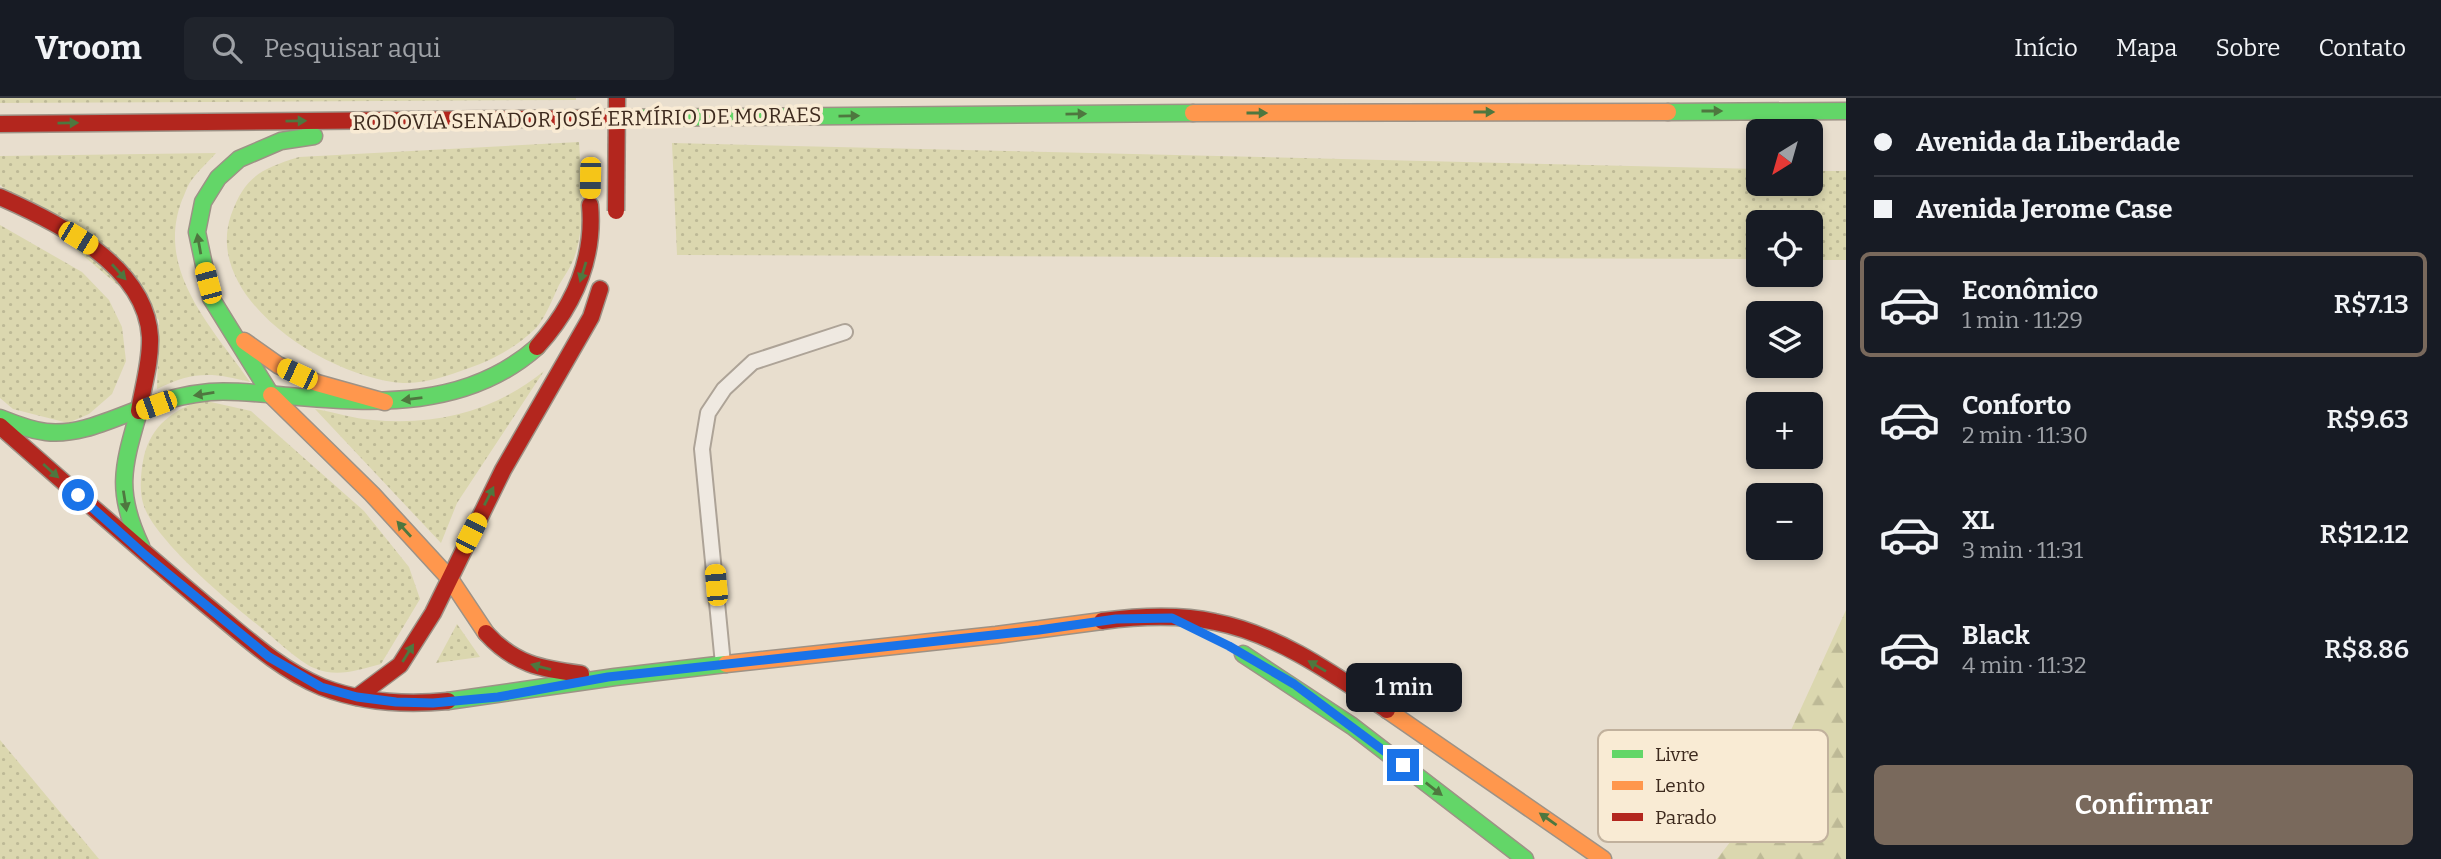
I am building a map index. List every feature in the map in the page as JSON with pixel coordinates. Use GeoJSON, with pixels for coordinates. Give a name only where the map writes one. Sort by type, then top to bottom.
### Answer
{"type":"FeatureCollection","features":[{"type":"Feature","properties":{"kind":"main road"},"geometry":{"type":"LineString","coordinates":[[591,98],[591,138]]}},
{"type":"Feature","properties":{"kind":"main road"},"geometry":{"type":"LineString","coordinates":[[615,217],[617,98]]}},
{"type":"Feature","properties":{"kind":"main road","name":"RODOVIA SENADOR JOSÉ ERMÍRIO DE MORAES"},"geometry":{"type":"LineString","coordinates":[[0,124],[1161,113],[1846,111]]}},
{"type":"Feature","properties":{"kind":"main road"},"geometry":{"type":"LineString","coordinates":[[413,120],[281,141],[239,159],[218,178],[203,202],[197,232],[211,298],[271,395],[372,494],[450,579],[480,626],[499,648],[519,660],[551,670],[608,677]]}},
{"type":"Feature","properties":{"kind":"main road"},"geometry":{"type":"LineString","coordinates":[[0,197],[55,224],[101,252],[125,278],[143,307],[150,334],[139,411],[122,471],[123,500],[130,526],[145,555]]}},
{"type":"Feature","properties":{"kind":"main road"},"geometry":{"type":"LineString","coordinates":[[0,418],[13,425],[59,433],[104,425],[172,399],[228,390],[385,402],[435,396],[507,371],[536,349],[574,298],[592,238],[590,198]]}},
{"type":"Feature","properties":{"kind":"main road"},"geometry":{"type":"LineString","coordinates":[[357,697],[400,665],[433,614],[503,470],[591,317],[606,271]]}},
{"type":"Feature","properties":{"kind":"main road"},"geometry":{"type":"LineString","coordinates":[[230,330],[278,365],[317,383],[385,402]]}},
{"type":"Feature","properties":{"kind":"main road"},"geometry":{"type":"LineString","coordinates":[[0,426],[145,555],[269,657],[321,687],[357,697],[433,703],[498,697],[608,677],[1039,630],[1116,619],[1172,618],[1215,621],[1250,632],[1309,661],[1544,816],[1603,859]]}},
{"type":"Feature","properties":{"kind":"main road"},"geometry":{"type":"LineString","coordinates":[[1172,618],[1223,643],[1305,692],[1525,859]]}},
{"type":"Feature","properties":{"kind":"lane"},"geometry":{"type":"LineString","coordinates":[[723,665],[702,449],[708,413],[724,388],[753,362],[845,332]]}},
{"type":"Feature","properties":{"kind":"green space"},"geometry":{"type":"Polygon","coordinates":[[[0,98],[576,98],[576,100],[0,103],[0,98]]]}},
{"type":"Feature","properties":{"kind":"green space"},"geometry":{"type":"Polygon","coordinates":[[[579,142],[582,211],[573,261],[537,327],[510,348],[480,364],[442,377],[413,383],[374,378],[342,367],[309,350],[279,329],[254,304],[236,277],[227,246],[231,215],[242,191],[249,183],[264,170],[274,166],[299,157],[579,142]]]}},
{"type":"Feature","properties":{"kind":"green space"},"geometry":{"type":"Polygon","coordinates":[[[672,143],[1746,169],[1746,196],[1824,196],[1824,171],[1846,171],[1846,260],[1823,260],[1823,210],[1746,210],[1746,259],[677,255],[672,143]]]}},
{"type":"Feature","properties":{"kind":"green space"},"geometry":{"type":"Polygon","coordinates":[[[216,153],[191,181],[182,200],[176,226],[176,251],[192,297],[250,382],[225,376],[203,375],[181,379],[157,389],[159,320],[0,185],[0,156],[216,153]]]}},
{"type":"Feature","properties":{"kind":"green space"},"geometry":{"type":"Polygon","coordinates":[[[0,225],[82,272],[109,300],[122,327],[126,361],[112,394],[89,414],[68,423],[13,409],[0,398],[0,225]]]}},
{"type":"Feature","properties":{"kind":"green space"},"geometry":{"type":"Polygon","coordinates":[[[544,371],[457,503],[441,543],[315,409],[373,420],[442,418],[485,406],[525,385],[544,371]]]}},
{"type":"Feature","properties":{"kind":"green space"},"geometry":{"type":"Polygon","coordinates":[[[202,400],[251,411],[364,511],[409,567],[420,599],[381,664],[339,673],[308,665],[193,569],[149,517],[143,503],[141,473],[152,436],[173,414],[202,400]]]}},
{"type":"Feature","properties":{"kind":"green space"},"geometry":{"type":"Polygon","coordinates":[[[1846,610],[1846,859],[1717,859],[1730,842],[1828,842],[1828,730],[1791,730],[1846,610]]]}},
{"type":"Feature","properties":{"kind":"green space"},"geometry":{"type":"Polygon","coordinates":[[[457,624],[480,657],[436,663],[457,624]]]}},
{"type":"Feature","properties":{"kind":"green space"},"geometry":{"type":"Polygon","coordinates":[[[0,740],[99,859],[0,859],[0,740]]]}},
{"type":"Feature","properties":{"kind":"traffic: fast"},"geometry":{"type":"LineString","coordinates":[[1668,112],[1846,111]]}},
{"type":"Feature","properties":{"kind":"traffic: fast"},"geometry":{"type":"LineString","coordinates":[[611,118],[1193,113]]}},
{"type":"Feature","properties":{"kind":"traffic: fast"},"geometry":{"type":"LineString","coordinates":[[271,395],[211,298],[197,232],[203,202],[218,178],[239,159],[281,141],[314,136]]}},
{"type":"Feature","properties":{"kind":"traffic: fast"},"geometry":{"type":"LineString","coordinates":[[0,418],[34,430],[59,432],[98,425],[171,399],[210,392],[355,400],[419,398],[451,392],[481,382],[510,367],[537,347]]}},
{"type":"Feature","properties":{"kind":"traffic: fast"},"geometry":{"type":"LineString","coordinates":[[139,411],[124,479],[127,510],[141,546]]}},
{"type":"Feature","properties":{"kind":"traffic: fast"},"geometry":{"type":"LineString","coordinates":[[1243,654],[1352,726],[1525,859]]}},
{"type":"Feature","properties":{"kind":"traffic: fast"},"geometry":{"type":"LineString","coordinates":[[448,701],[726,664]]}},
{"type":"Feature","properties":{"kind":"traffic: slow"},"geometry":{"type":"LineString","coordinates":[[1193,113],[1668,112]]}},
{"type":"Feature","properties":{"kind":"traffic: slow"},"geometry":{"type":"LineString","coordinates":[[244,341],[278,365],[317,383],[385,402]]}},
{"type":"Feature","properties":{"kind":"traffic: slow"},"geometry":{"type":"LineString","coordinates":[[271,395],[372,494],[450,579],[486,633]]}},
{"type":"Feature","properties":{"kind":"traffic: slow"},"geometry":{"type":"LineString","coordinates":[[726,664],[1102,621]]}},
{"type":"Feature","properties":{"kind":"traffic: slow"},"geometry":{"type":"LineString","coordinates":[[1387,710],[1603,859]]}},
{"type":"Feature","properties":{"kind":"traffic: jam"},"geometry":{"type":"LineString","coordinates":[[616,211],[617,98]]}},
{"type":"Feature","properties":{"kind":"traffic: jam"},"geometry":{"type":"LineString","coordinates":[[0,124],[611,118]]}},
{"type":"Feature","properties":{"kind":"traffic: jam"},"geometry":{"type":"LineString","coordinates":[[0,197],[47,219],[95,249],[133,288],[145,311],[150,337],[148,365],[139,411]]}},
{"type":"Feature","properties":{"kind":"traffic: jam"},"geometry":{"type":"LineString","coordinates":[[537,347],[561,316],[579,282],[589,245],[590,205]]}},
{"type":"Feature","properties":{"kind":"traffic: jam"},"geometry":{"type":"LineString","coordinates":[[357,697],[400,665],[433,613],[503,470],[591,317],[600,289]]}},
{"type":"Feature","properties":{"kind":"traffic: jam"},"geometry":{"type":"LineString","coordinates":[[0,426],[205,604],[290,671],[322,687],[352,696],[416,703],[448,701]]}},
{"type":"Feature","properties":{"kind":"traffic: jam"},"geometry":{"type":"LineString","coordinates":[[1102,621],[1173,617],[1201,619],[1238,628],[1305,657],[1387,710]]}},
{"type":"Feature","properties":{"kind":"traffic: jam"},"geometry":{"type":"LineString","coordinates":[[486,633],[507,652],[529,663],[581,674]]}},
{"type":"Feature","properties":{"kind":"route"},"geometry":{"type":"LineString","coordinates":[[78,495],[145,555],[269,657],[321,687],[357,697],[433,703],[498,697],[608,677],[1039,630],[1116,619],[1172,618],[1229,646],[1294,684],[1403,765]]}}]}
